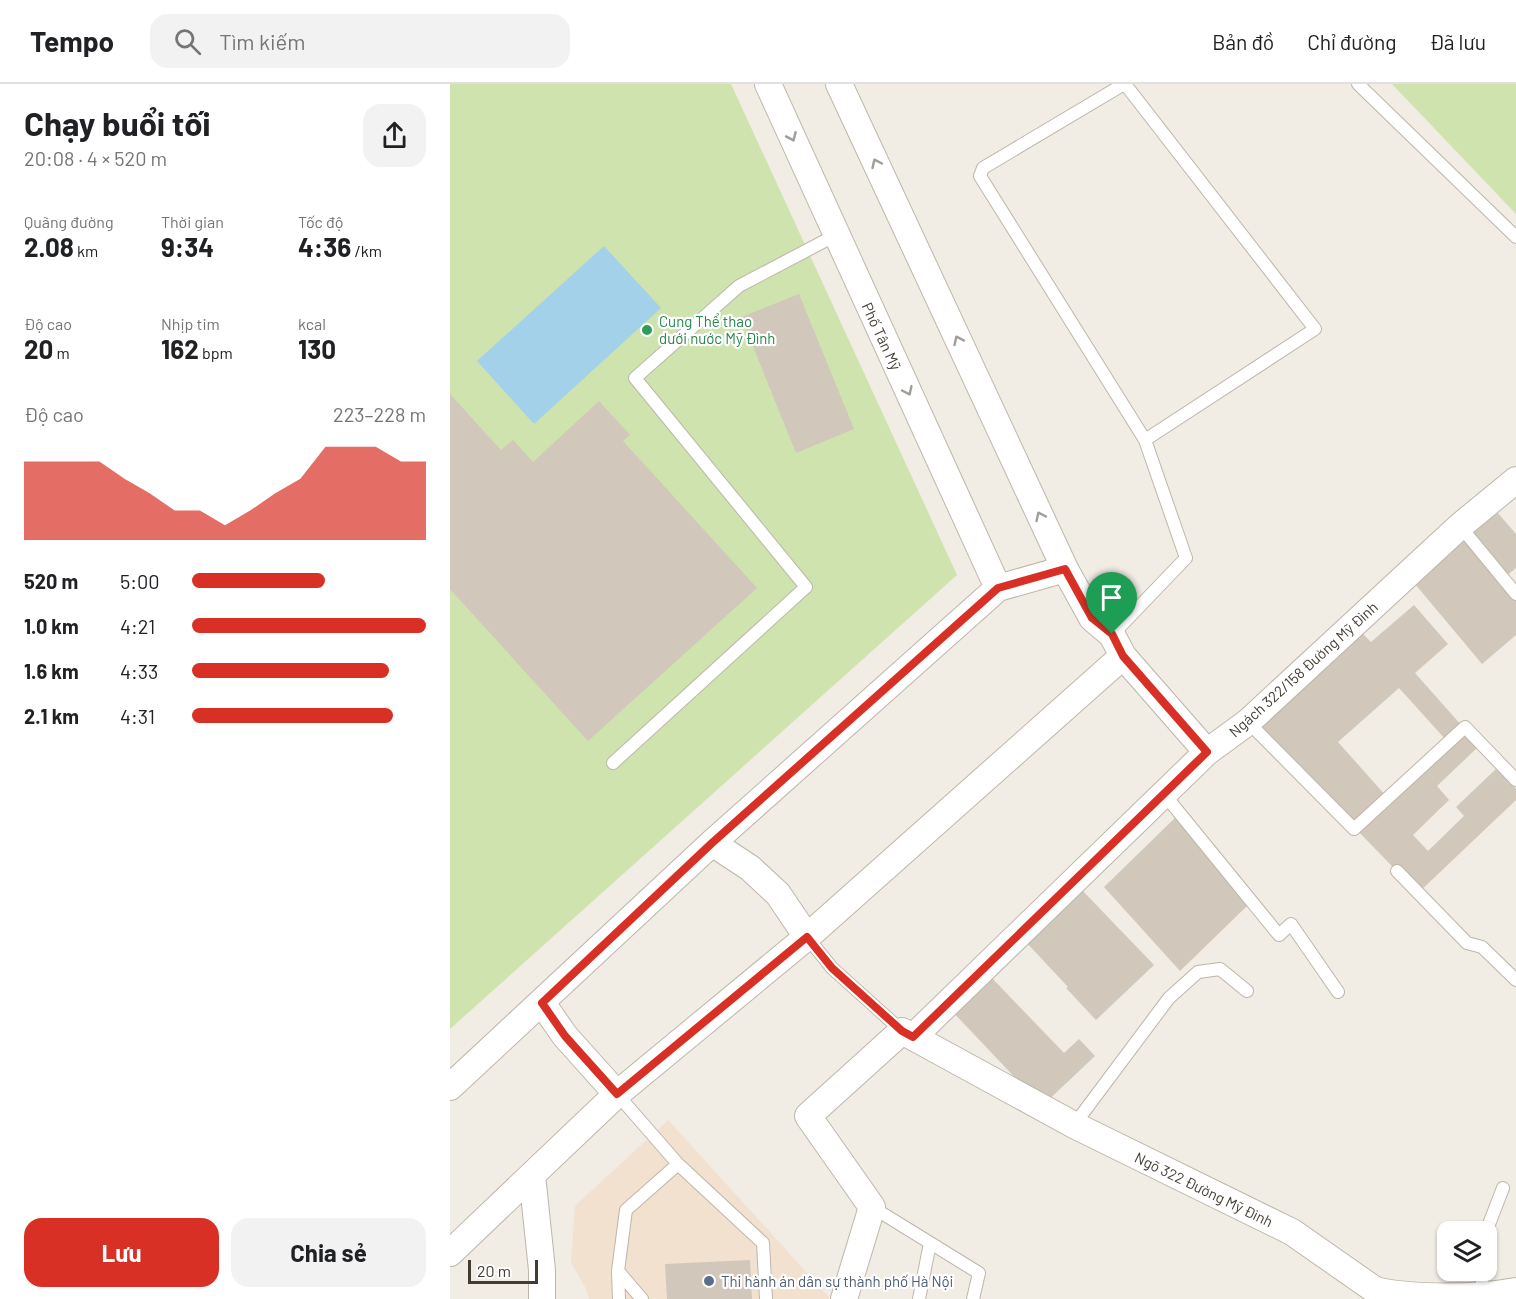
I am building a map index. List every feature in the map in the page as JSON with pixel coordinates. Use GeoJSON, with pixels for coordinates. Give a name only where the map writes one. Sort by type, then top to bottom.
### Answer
{"type":"FeatureCollection","features":[{"type":"Feature","properties":{"kind":"street","name":"Phố Tân Mỹ"},"geometry":{"type":"LineString","coordinates":[[768,84],[998,588]]}},
{"type":"Feature","properties":{"kind":"street"},"geometry":{"type":"LineString","coordinates":[[839,84],[1065,569],[1092,618],[1207,752]]}},
{"type":"Feature","properties":{"kind":"street","name":"Ngách 322/158 Đường Mỹ Đình"},"geometry":{"type":"LineString","coordinates":[[872,1207],[808,1116],[908,1034],[1207,752],[1248,722],[1460,526],[1516,480]]}},
{"type":"Feature","properties":{"kind":"street"},"geometry":{"type":"LineString","coordinates":[[450,1087],[712,843],[998,588],[1065,569]]}},
{"type":"Feature","properties":{"kind":"street"},"geometry":{"type":"LineString","coordinates":[[450,1253],[617,1094],[807,937],[1117,645]]}},
{"type":"Feature","properties":{"kind":"street"},"geometry":{"type":"LineString","coordinates":[[712,843],[750,868],[778,894],[807,937]]}},
{"type":"Feature","properties":{"kind":"street"},"geometry":{"type":"LineString","coordinates":[[542,1003],[565,1036],[617,1094]]}},
{"type":"Feature","properties":{"kind":"street","name":"Ngõ 322 Đường Mỹ Đình"},"geometry":{"type":"LineString","coordinates":[[908,1034],[1074,1125],[1292,1232],[1374,1294],[1437,1296],[1482,1283],[1516,1291]]}},
{"type":"Feature","properties":{"kind":"street"},"geometry":{"type":"LineString","coordinates":[[532,1175],[542,1270],[542,1299]]}},
{"type":"Feature","properties":{"kind":"street"},"geometry":{"type":"LineString","coordinates":[[844,1299],[872,1207]]}},
{"type":"Feature","properties":{"kind":"lane"},"geometry":{"type":"LineString","coordinates":[[1117,645],[1186,558],[1145,440],[980,176],[983,168],[1124,84],[1316,329],[1145,440]]}},
{"type":"Feature","properties":{"kind":"lane"},"geometry":{"type":"LineString","coordinates":[[1358,84],[1516,237]]}},
{"type":"Feature","properties":{"kind":"lane"},"geometry":{"type":"LineString","coordinates":[[613,763],[806,587],[636,378],[739,286],[836,236]]}},
{"type":"Feature","properties":{"kind":"lane"},"geometry":{"type":"LineString","coordinates":[[1460,526],[1516,594]]}},
{"type":"Feature","properties":{"kind":"lane"},"geometry":{"type":"LineString","coordinates":[[1248,722],[1354,829],[1465,727],[1516,780]]}},
{"type":"Feature","properties":{"kind":"lane"},"geometry":{"type":"LineString","coordinates":[[1164,794],[1279,935],[1291,924],[1338,992]]}},
{"type":"Feature","properties":{"kind":"lane"},"geometry":{"type":"LineString","coordinates":[[1396,871],[1467,943],[1482,947],[1516,980]]}},
{"type":"Feature","properties":{"kind":"lane"},"geometry":{"type":"LineString","coordinates":[[807,937],[832,968],[908,1034]]}},
{"type":"Feature","properties":{"kind":"lane"},"geometry":{"type":"LineString","coordinates":[[1074,1125],[1169,998],[1198,972],[1220,969],[1247,991]]}},
{"type":"Feature","properties":{"kind":"lane"},"geometry":{"type":"LineString","coordinates":[[617,1094],[678,1164],[763,1243],[766,1299]]}},
{"type":"Feature","properties":{"kind":"lane"},"geometry":{"type":"LineString","coordinates":[[619,1299],[618,1272],[626,1210],[678,1164]]}},
{"type":"Feature","properties":{"kind":"lane"},"geometry":{"type":"LineString","coordinates":[[1490,1221],[1503,1188]]}},
{"type":"Feature","properties":{"kind":"lane"},"geometry":{"type":"LineString","coordinates":[[872,1207],[979,1273],[974,1299]]}},
{"type":"Feature","properties":{"kind":"lane"},"geometry":{"type":"LineString","coordinates":[[920,1299],[930,1243]]}},
{"type":"Feature","properties":{"kind":"lane"},"geometry":{"type":"LineString","coordinates":[[618,1272],[642,1299]]}},
{"type":"Feature","properties":{"kind":"shaded area"},"geometry":{"type":"Polygon","coordinates":[[[668,1120],[829,1299],[589,1299],[571,1262],[575,1206],[668,1120]]]}},
{"type":"Feature","properties":{"kind":"green space","name":"Cung Thể thao dưới nước Mỹ Đình"},"geometry":{"type":"Polygon","coordinates":[[[450,84],[731,84],[957,575],[450,1029],[450,84]]]}},
{"type":"Feature","properties":{"kind":"green space"},"geometry":{"type":"Polygon","coordinates":[[[1392,84],[1516,84],[1516,214],[1392,84]]]}},
{"type":"Feature","properties":{"kind":"water"},"geometry":{"type":"Polygon","coordinates":[[[604,246],[661,308],[534,424],[477,361],[604,246]]]}},
{"type":"Feature","properties":{"kind":"building"},"geometry":{"type":"Polygon","coordinates":[[[799,294],[854,429],[796,453],[741,317],[799,294]]]}},
{"type":"Feature","properties":{"kind":"building"},"geometry":{"type":"Polygon","coordinates":[[[450,394],[501,450],[513,440],[533,462],[599,401],[630,435],[623,441],[757,588],[588,741],[450,589],[450,394]]]}},
{"type":"Feature","properties":{"kind":"building"},"geometry":{"type":"Polygon","coordinates":[[[1490,504],[1516,534],[1516,568],[1506,576],[1464,526],[1490,504]]]}},
{"type":"Feature","properties":{"kind":"building"},"geometry":{"type":"Polygon","coordinates":[[[1462,534],[1516,598],[1516,635],[1482,664],[1410,578],[1462,534]]]}},
{"type":"Feature","properties":{"kind":"building"},"geometry":{"type":"Polygon","coordinates":[[[1414,605],[1448,644],[1415,673],[1463,727],[1447,741],[1399,688],[1338,742],[1386,796],[1354,824],[1306,771],[1303,774],[1254,719],[1357,628],[1371,642],[1414,605]]]}},
{"type":"Feature","properties":{"kind":"building"},"geometry":{"type":"Polygon","coordinates":[[[1461,731],[1477,748],[1437,786],[1449,800],[1413,835],[1428,851],[1464,816],[1456,807],[1497,768],[1516,789],[1516,800],[1418,893],[1357,830],[1461,731]]]}},
{"type":"Feature","properties":{"kind":"building"},"geometry":{"type":"Polygon","coordinates":[[[1175,818],[1248,905],[1180,971],[1104,887],[1175,818]]]}},
{"type":"Feature","properties":{"kind":"building"},"geometry":{"type":"Polygon","coordinates":[[[1080,888],[1154,965],[1096,1020],[1025,941],[1080,888]]]}},
{"type":"Feature","properties":{"kind":"building"},"geometry":{"type":"Polygon","coordinates":[[[989,975],[1064,1053],[1079,1039],[1095,1056],[1042,1106],[951,1010],[989,975]]]}},
{"type":"Feature","properties":{"kind":"building","name":"Thi hành án dân sự thành phố Hà Nội"},"geometry":{"type":"Polygon","coordinates":[[[750,1260],[752,1299],[667,1299],[665,1264],[750,1260]]]}},
{"type":"Feature","properties":{"kind":"place","name":"Cung Thể thao dưới nước Mỹ Đình"},"geometry":{"type":"Point","coordinates":[647,330]}},
{"type":"Feature","properties":{"kind":"place","name":"Thi hành án dân sự thành phố Hà Nội"},"geometry":{"type":"Point","coordinates":[709,1281]}},
{"type":"Feature","properties":{"kind":"route"},"geometry":{"type":"LineString","coordinates":[[1065,569],[1092,618],[1112,634],[1123,656],[1207,752],[913,1037],[902,1031],[832,968],[807,937],[617,1094],[565,1036],[542,1003],[712,843],[998,588],[1065,569]]}}]}
